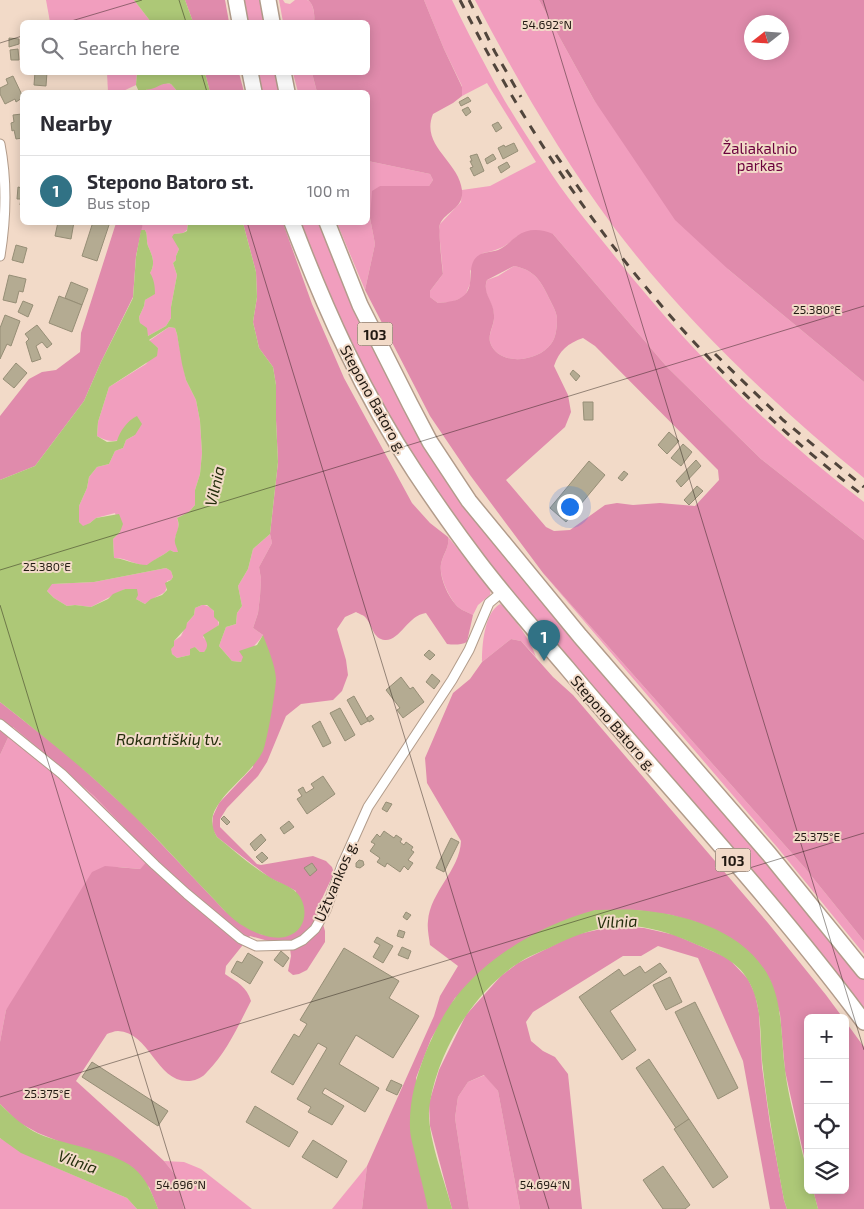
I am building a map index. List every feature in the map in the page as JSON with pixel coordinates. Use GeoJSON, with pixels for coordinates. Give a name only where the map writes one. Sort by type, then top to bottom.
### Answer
{"type":"FeatureCollection","features":[{"type":"Feature","properties":{"kind":"main road"},"geometry":{"type":"LineString","coordinates":[[236,0],[240,20]]}},
{"type":"Feature","properties":{"kind":"main road"},"geometry":{"type":"LineString","coordinates":[[268,0],[272,20]]}},
{"type":"Feature","properties":{"kind":"main road"},"geometry":{"type":"LineString","coordinates":[[251,75],[254,90]]}},
{"type":"Feature","properties":{"kind":"main road"},"geometry":{"type":"LineString","coordinates":[[284,75],[287,90]]}},
{"type":"Feature","properties":{"kind":"main road","name":"Stepono Batoro g."},"geometry":{"type":"LineString","coordinates":[[293,225],[332,321],[379,414],[444,515],[502,592],[596,704],[752,882],[825,970],[864,1022]]}},
{"type":"Feature","properties":{"kind":"main road","name":"Stepono Batoro g."},"geometry":{"type":"LineString","coordinates":[[328,225],[360,305],[410,404],[430,442],[469,501],[580,636],[770,854],[864,971]]}},
{"type":"Feature","properties":{"kind":"street"},"geometry":{"type":"LineString","coordinates":[[0,144],[4,192],[3,238],[0,256]]}},
{"type":"Feature","properties":{"kind":"street","name":"Užtvankos g."},"geometry":{"type":"LineString","coordinates":[[0,724],[62,774],[187,894],[241,939],[256,946],[294,945],[315,929],[326,910],[342,865],[368,807],[452,680],[469,650],[489,603],[502,592]]}},
{"type":"Feature","properties":{"kind":"shaded area"},"geometry":{"type":"Polygon","coordinates":[[[46,0],[134,0],[149,20],[50,20],[46,0]]]}},
{"type":"Feature","properties":{"kind":"shaded area"},"geometry":{"type":"Polygon","coordinates":[[[243,0],[263,0],[266,20],[247,20],[243,0]]]}},
{"type":"Feature","properties":{"kind":"shaded area"},"geometry":{"type":"Polygon","coordinates":[[[279,0],[290,4],[295,0],[307,0],[314,10],[314,20],[283,20],[279,0]]]}},
{"type":"Feature","properties":{"kind":"shaded area"},"geometry":{"type":"Polygon","coordinates":[[[424,0],[452,0],[475,47],[523,131],[568,197],[637,284],[728,384],[794,445],[864,502],[864,540],[761,459],[667,367],[553,234],[517,236],[502,248],[483,253],[470,271],[470,284],[465,296],[452,302],[438,303],[430,297],[430,291],[443,274],[440,224],[461,202],[462,190],[490,186],[536,162],[487,83],[462,96],[462,86],[444,49],[424,0]]]}},
{"type":"Feature","properties":{"kind":"shaded area"},"geometry":{"type":"Polygon","coordinates":[[[475,0],[539,0],[594,100],[729,270],[864,382],[864,478],[796,420],[731,360],[641,261],[613,226],[557,144],[506,58],[475,0]]]}},
{"type":"Feature","properties":{"kind":"shaded area"},"geometry":{"type":"Polygon","coordinates":[[[107,75],[137,75],[136,85],[125,90],[108,90],[107,75]]]}},
{"type":"Feature","properties":{"kind":"shaded area"},"geometry":{"type":"Polygon","coordinates":[[[257,75],[278,75],[281,90],[260,90],[257,75]]]}},
{"type":"Feature","properties":{"kind":"shaded area"},"geometry":{"type":"Polygon","coordinates":[[[294,75],[313,75],[316,90],[297,90],[294,75]]]}},
{"type":"Feature","properties":{"kind":"shaded area"},"geometry":{"type":"Polygon","coordinates":[[[165,83],[171,84],[176,90],[145,90],[165,83]]]}},
{"type":"Feature","properties":{"kind":"shaded area"},"geometry":{"type":"Polygon","coordinates":[[[370,161],[430,174],[433,180],[429,186],[380,186],[370,218],[370,161]]]}},
{"type":"Feature","properties":{"kind":"shaded area"},"geometry":{"type":"Polygon","coordinates":[[[370,218],[375,244],[365,290],[338,225],[370,225],[370,218]]]}},
{"type":"Feature","properties":{"kind":"shaded area"},"geometry":{"type":"Polygon","coordinates":[[[142,225],[188,225],[187,230],[183,233],[174,234],[179,249],[176,260],[173,263],[177,275],[171,307],[171,318],[166,326],[148,336],[140,323],[139,317],[145,300],[154,294],[150,273],[153,262],[147,244],[146,232],[141,230],[142,225]]]}},
{"type":"Feature","properties":{"kind":"shaded area"},"geometry":{"type":"Polygon","coordinates":[[[300,225],[321,225],[433,458],[819,922],[864,980],[864,1012],[490,566],[447,508],[411,454],[384,409],[345,333],[300,225]]]}},
{"type":"Feature","properties":{"kind":"shaded area"},"geometry":{"type":"Polygon","coordinates":[[[514,266],[531,272],[538,279],[553,306],[557,319],[553,342],[537,355],[519,359],[501,355],[494,350],[490,342],[494,315],[486,290],[487,280],[498,276],[514,266]]]}},
{"type":"Feature","properties":{"kind":"shaded area"},"geometry":{"type":"Polygon","coordinates":[[[169,327],[175,328],[186,380],[196,400],[200,421],[202,453],[200,474],[195,490],[195,505],[189,512],[177,518],[178,528],[175,538],[178,552],[170,550],[147,566],[114,558],[113,539],[120,532],[115,513],[96,518],[83,527],[79,522],[79,506],[87,488],[89,477],[97,467],[109,464],[115,451],[123,448],[126,440],[135,435],[112,441],[97,436],[98,422],[109,387],[146,364],[158,348],[149,341],[169,327]]]}},
{"type":"Feature","properties":{"kind":"shaded area"},"geometry":{"type":"Polygon","coordinates":[[[270,534],[272,543],[259,567],[261,579],[260,596],[258,613],[253,628],[263,635],[241,662],[232,661],[219,646],[226,627],[236,624],[237,613],[242,606],[238,586],[248,569],[253,549],[270,534]]]}},
{"type":"Feature","properties":{"kind":"shaded area"},"geometry":{"type":"Polygon","coordinates":[[[448,537],[491,588],[490,595],[478,605],[473,615],[456,605],[447,591],[443,580],[441,564],[447,547],[448,537]]]}},
{"type":"Feature","properties":{"kind":"shaded area"},"geometry":{"type":"Polygon","coordinates":[[[166,568],[171,571],[173,577],[167,581],[165,592],[145,604],[136,599],[137,589],[125,589],[91,607],[67,606],[47,591],[51,584],[94,582],[166,568]]]}},
{"type":"Feature","properties":{"kind":"shaded area"},"geometry":{"type":"Polygon","coordinates":[[[543,573],[805,868],[864,941],[864,954],[777,847],[543,573]]]}},
{"type":"Feature","properties":{"kind":"shaded area"},"geometry":{"type":"Polygon","coordinates":[[[500,604],[522,630],[536,657],[521,641],[511,639],[482,662],[483,639],[487,622],[495,608],[500,604]]]}},
{"type":"Feature","properties":{"kind":"shaded area"},"geometry":{"type":"Polygon","coordinates":[[[206,605],[214,611],[219,625],[203,637],[207,641],[208,647],[204,652],[200,652],[195,647],[190,655],[177,658],[170,649],[174,646],[174,641],[181,636],[187,623],[194,615],[195,608],[206,605]]]}},
{"type":"Feature","properties":{"kind":"shaded area"},"geometry":{"type":"Polygon","coordinates":[[[13,727],[94,796],[153,856],[140,869],[118,867],[6,1010],[0,1042],[0,755],[13,727]]]}},
{"type":"Feature","properties":{"kind":"shaded area"},"geometry":{"type":"Polygon","coordinates":[[[485,1075],[498,1091],[520,1209],[469,1209],[455,1118],[458,1097],[468,1082],[485,1075]]]}},
{"type":"Feature","properties":{"kind":"shaded area"},"geometry":{"type":"Polygon","coordinates":[[[0,1138],[38,1160],[127,1198],[137,1209],[0,1209],[0,1138]]]}},
{"type":"Feature","properties":{"kind":"shaded area"},"geometry":{"type":"Polygon","coordinates":[[[164,1161],[184,1162],[201,1169],[252,1209],[184,1209],[177,1177],[164,1161]]]}},
{"type":"Feature","properties":{"kind":"shaded area"},"geometry":{"type":"Polygon","coordinates":[[[367,1166],[362,1209],[332,1209],[367,1166]]]}},
{"type":"Feature","properties":{"kind":"green space"},"geometry":{"type":"Polygon","coordinates":[[[185,0],[225,0],[229,20],[192,20],[185,0]]]}},
{"type":"Feature","properties":{"kind":"green space"},"geometry":{"type":"Polygon","coordinates":[[[308,0],[424,0],[462,87],[462,96],[433,114],[430,125],[436,144],[459,180],[462,196],[458,206],[440,224],[443,274],[430,291],[430,297],[438,303],[454,301],[463,297],[469,289],[472,265],[476,257],[501,249],[521,233],[535,230],[553,234],[667,367],[761,459],[864,540],[864,941],[805,868],[543,573],[470,475],[430,416],[365,290],[375,244],[370,218],[372,191],[380,186],[429,186],[433,180],[430,174],[370,161],[370,90],[316,90],[313,75],[370,75],[370,20],[314,20],[312,4],[308,0]],[[514,266],[487,280],[486,285],[494,315],[490,342],[494,350],[509,358],[519,359],[537,355],[553,342],[555,336],[557,319],[553,306],[538,279],[526,270],[514,266]],[[583,338],[565,348],[559,356],[554,366],[568,395],[571,412],[565,427],[506,480],[546,527],[554,531],[570,530],[605,505],[617,503],[633,505],[660,503],[695,506],[719,480],[718,470],[595,346],[583,338]]]}},
{"type":"Feature","properties":{"kind":"green space","name":"Žaliakalnio parkas"},"geometry":{"type":"Polygon","coordinates":[[[539,0],[864,0],[864,382],[729,270],[675,220],[594,100],[539,0]]]}},
{"type":"Feature","properties":{"kind":"green space"},"geometry":{"type":"Polygon","coordinates":[[[206,75],[240,75],[243,90],[209,90],[206,75]]]}},
{"type":"Feature","properties":{"kind":"green space"},"geometry":{"type":"Polygon","coordinates":[[[115,225],[143,225],[136,256],[133,297],[84,401],[35,466],[0,480],[0,416],[29,379],[42,372],[56,370],[80,352],[81,333],[115,225]]]}},
{"type":"Feature","properties":{"kind":"green space"},"geometry":{"type":"Polygon","coordinates":[[[244,225],[284,225],[312,304],[344,378],[412,503],[430,523],[448,537],[448,544],[441,564],[442,580],[447,591],[457,606],[473,615],[467,642],[455,645],[447,644],[426,613],[414,618],[395,636],[385,640],[375,634],[363,615],[356,612],[345,617],[337,629],[346,660],[348,675],[342,691],[333,700],[301,704],[286,716],[267,762],[258,776],[227,808],[220,819],[220,827],[257,864],[261,865],[313,856],[326,861],[332,867],[334,873],[318,907],[325,931],[325,942],[307,970],[293,975],[288,971],[291,956],[289,941],[272,942],[250,936],[226,966],[225,974],[244,988],[251,1001],[226,1047],[204,1075],[190,1081],[179,1080],[169,1075],[138,1040],[129,1034],[118,1031],[107,1034],[76,1081],[164,1161],[177,1177],[184,1209],[158,1209],[149,1187],[18,1122],[0,1104],[0,1042],[6,1010],[92,872],[105,866],[140,869],[152,856],[94,796],[13,727],[0,755],[0,702],[70,757],[133,814],[225,911],[260,934],[285,937],[296,891],[270,878],[217,837],[212,828],[213,816],[219,803],[253,767],[263,635],[253,628],[258,613],[260,596],[261,579],[259,567],[272,543],[270,534],[278,462],[276,385],[273,367],[259,348],[253,322],[257,297],[256,272],[244,225]]]}},
{"type":"Feature","properties":{"kind":"green space"},"geometry":{"type":"Polygon","coordinates":[[[511,639],[521,641],[553,677],[573,695],[768,923],[840,1014],[804,1014],[804,1156],[785,1071],[780,1014],[770,980],[696,922],[671,915],[636,910],[595,910],[455,998],[431,1039],[416,1078],[428,1209],[362,1209],[367,1166],[434,1016],[440,996],[458,966],[430,945],[428,921],[430,910],[456,862],[461,841],[427,783],[425,758],[453,693],[470,679],[482,662],[511,639]]]}},
{"type":"Feature","properties":{"kind":"green space"},"geometry":{"type":"Polygon","coordinates":[[[615,926],[644,928],[675,935],[728,958],[748,979],[755,994],[759,1013],[762,1067],[770,1124],[787,1209],[770,1209],[743,1061],[698,958],[658,946],[641,956],[623,956],[533,1012],[526,1022],[531,1041],[543,1051],[555,1057],[568,1074],[582,1209],[520,1209],[498,1091],[484,1075],[468,1082],[458,1097],[455,1118],[469,1209],[452,1209],[430,1126],[429,1103],[439,1070],[466,1015],[501,976],[518,963],[574,935],[615,926]]]}},
{"type":"Feature","properties":{"kind":"green space"},"geometry":{"type":"Polygon","coordinates":[[[849,1026],[864,1047],[864,1209],[818,1209],[814,1194],[849,1194],[849,1026]]]}},
{"type":"Feature","properties":{"kind":"water"},"geometry":{"type":"Polygon","coordinates":[[[134,0],[185,0],[192,20],[149,20],[134,0]]]}},
{"type":"Feature","properties":{"kind":"water"},"geometry":{"type":"Polygon","coordinates":[[[137,75],[206,75],[209,90],[176,90],[171,84],[163,84],[146,90],[138,90],[136,85],[137,75]]]}},
{"type":"Feature","properties":{"kind":"water","name":"Rokantiškių tv."},"geometry":{"type":"Polygon","coordinates":[[[188,225],[244,225],[256,272],[257,297],[253,322],[259,348],[273,367],[276,385],[278,462],[270,534],[253,549],[248,569],[238,586],[242,606],[237,613],[236,624],[226,627],[219,646],[232,661],[241,662],[243,657],[239,651],[257,645],[263,635],[274,668],[276,679],[275,693],[263,751],[258,760],[222,799],[213,815],[212,821],[217,837],[250,864],[274,880],[288,886],[301,898],[304,917],[299,929],[288,936],[278,938],[250,930],[234,920],[152,833],[101,785],[0,702],[0,480],[35,466],[84,401],[133,298],[136,257],[141,230],[146,232],[147,244],[153,259],[150,273],[154,283],[155,294],[145,300],[139,317],[140,323],[147,328],[148,336],[166,326],[171,318],[171,307],[177,275],[173,263],[176,260],[179,249],[172,237],[174,234],[187,231],[188,225]],[[169,327],[149,340],[158,348],[157,356],[109,387],[98,422],[97,436],[107,442],[117,441],[124,427],[133,418],[137,416],[142,424],[135,435],[126,440],[123,448],[115,451],[109,464],[97,467],[89,477],[87,488],[79,506],[79,522],[83,526],[96,518],[119,514],[123,524],[120,532],[113,539],[114,558],[143,565],[147,565],[170,550],[178,552],[175,544],[178,526],[177,518],[189,512],[195,505],[195,490],[200,474],[202,453],[200,421],[196,400],[186,380],[175,328],[169,327]],[[166,568],[94,582],[52,584],[47,591],[67,606],[91,607],[125,589],[137,589],[138,595],[136,599],[145,604],[151,599],[162,595],[167,590],[165,583],[173,577],[171,571],[166,568]],[[207,605],[195,608],[194,615],[187,623],[186,628],[174,641],[174,646],[171,649],[172,654],[177,658],[190,655],[190,649],[195,647],[200,652],[204,652],[207,645],[203,635],[219,625],[219,622],[214,617],[214,611],[207,605]]]}},
{"type":"Feature","properties":{"kind":"water","name":"Vilnia"},"geometry":{"type":"Polygon","coordinates":[[[595,910],[637,910],[675,916],[713,928],[730,937],[759,962],[770,979],[777,1001],[788,1090],[804,1160],[804,1194],[814,1194],[818,1209],[787,1209],[784,1200],[765,1085],[759,1012],[757,1001],[748,980],[731,961],[684,939],[665,932],[636,926],[616,926],[599,929],[566,940],[517,964],[486,990],[460,1024],[441,1063],[430,1102],[429,1113],[432,1141],[452,1209],[428,1209],[410,1134],[410,1118],[416,1081],[431,1039],[456,997],[484,968],[518,943],[575,916],[595,910]]]}},
{"type":"Feature","properties":{"kind":"water","name":"Vilnia"},"geometry":{"type":"Polygon","coordinates":[[[0,1104],[18,1121],[39,1134],[106,1154],[129,1165],[145,1180],[158,1209],[137,1209],[127,1198],[21,1153],[0,1138],[0,1104]]]}},
{"type":"Feature","properties":{"kind":"building"},"geometry":{"type":"Polygon","coordinates":[[[9,38],[19,39],[19,44],[9,47],[9,38]]]}},
{"type":"Feature","properties":{"kind":"building"},"geometry":{"type":"Polygon","coordinates":[[[18,49],[19,60],[11,60],[10,50],[18,49]]]}},
{"type":"Feature","properties":{"kind":"building"},"geometry":{"type":"Polygon","coordinates":[[[35,75],[47,75],[46,86],[34,85],[35,75]]]}},
{"type":"Feature","properties":{"kind":"building"},"geometry":{"type":"Polygon","coordinates":[[[13,76],[20,91],[20,99],[16,102],[15,99],[5,104],[0,94],[0,88],[8,84],[6,79],[13,76]]]}},
{"type":"Feature","properties":{"kind":"building"},"geometry":{"type":"Polygon","coordinates":[[[468,97],[471,101],[461,106],[459,102],[468,97]]]}},
{"type":"Feature","properties":{"kind":"building"},"geometry":{"type":"Polygon","coordinates":[[[468,107],[471,112],[466,116],[462,110],[468,107]]]}},
{"type":"Feature","properties":{"kind":"building"},"geometry":{"type":"Polygon","coordinates":[[[20,114],[20,138],[16,139],[14,130],[12,131],[13,115],[20,114]]]}},
{"type":"Feature","properties":{"kind":"building"},"geometry":{"type":"Polygon","coordinates":[[[498,122],[502,128],[496,132],[492,125],[498,122]]]}},
{"type":"Feature","properties":{"kind":"building"},"geometry":{"type":"Polygon","coordinates":[[[514,143],[518,151],[503,159],[498,148],[514,143]]]}},
{"type":"Feature","properties":{"kind":"building"},"geometry":{"type":"Polygon","coordinates":[[[477,154],[484,171],[474,176],[470,168],[473,167],[470,156],[477,154]]]}},
{"type":"Feature","properties":{"kind":"building"},"geometry":{"type":"Polygon","coordinates":[[[493,154],[496,159],[487,164],[485,159],[493,154]]]}},
{"type":"Feature","properties":{"kind":"building"},"geometry":{"type":"Polygon","coordinates":[[[507,162],[510,167],[501,173],[498,167],[507,162]]]}},
{"type":"Feature","properties":{"kind":"building"},"geometry":{"type":"Polygon","coordinates":[[[18,187],[20,188],[20,199],[17,199],[18,187]]]}},
{"type":"Feature","properties":{"kind":"building"},"geometry":{"type":"Polygon","coordinates":[[[57,225],[73,225],[71,239],[55,236],[57,225]]]}},
{"type":"Feature","properties":{"kind":"building"},"geometry":{"type":"Polygon","coordinates":[[[92,225],[109,225],[97,261],[82,256],[92,225]]]}},
{"type":"Feature","properties":{"kind":"building"},"geometry":{"type":"Polygon","coordinates":[[[16,245],[27,248],[23,263],[12,260],[16,245]]]}},
{"type":"Feature","properties":{"kind":"building"},"geometry":{"type":"Polygon","coordinates":[[[9,275],[26,279],[23,292],[19,291],[16,303],[3,300],[9,275]]]}},
{"type":"Feature","properties":{"kind":"building"},"geometry":{"type":"Polygon","coordinates":[[[71,282],[88,289],[82,305],[65,298],[71,282]]]}},
{"type":"Feature","properties":{"kind":"building"},"geometry":{"type":"Polygon","coordinates":[[[59,296],[82,305],[72,332],[49,323],[59,296]]]}},
{"type":"Feature","properties":{"kind":"building"},"geometry":{"type":"Polygon","coordinates":[[[23,301],[33,305],[28,317],[18,312],[23,301]]]}},
{"type":"Feature","properties":{"kind":"building"},"geometry":{"type":"Polygon","coordinates":[[[5,315],[20,321],[11,346],[7,344],[0,359],[0,328],[5,315]]]}},
{"type":"Feature","properties":{"kind":"building"},"geometry":{"type":"Polygon","coordinates":[[[37,325],[52,344],[47,348],[42,342],[36,346],[41,359],[32,362],[26,342],[29,339],[25,334],[37,325]]]}},
{"type":"Feature","properties":{"kind":"building"},"geometry":{"type":"Polygon","coordinates":[[[16,363],[27,373],[14,388],[3,379],[16,363]]]}},
{"type":"Feature","properties":{"kind":"building"},"geometry":{"type":"Polygon","coordinates":[[[573,370],[580,376],[576,381],[570,374],[573,370]]]}},
{"type":"Feature","properties":{"kind":"building"},"geometry":{"type":"Polygon","coordinates":[[[583,402],[593,402],[593,420],[584,420],[583,402]]]}},
{"type":"Feature","properties":{"kind":"building"},"geometry":{"type":"Polygon","coordinates":[[[669,432],[679,441],[667,454],[658,445],[669,432]]]}},
{"type":"Feature","properties":{"kind":"building"},"geometry":{"type":"Polygon","coordinates":[[[683,444],[692,452],[681,466],[671,458],[683,444]]]}},
{"type":"Feature","properties":{"kind":"building"},"geometry":{"type":"Polygon","coordinates":[[[696,460],[701,466],[681,487],[676,481],[696,460]]]}},
{"type":"Feature","properties":{"kind":"building"},"geometry":{"type":"Polygon","coordinates":[[[589,461],[605,475],[566,522],[550,508],[589,461]]]}},
{"type":"Feature","properties":{"kind":"building"},"geometry":{"type":"Polygon","coordinates":[[[624,471],[628,474],[622,481],[618,478],[624,471]]]}},
{"type":"Feature","properties":{"kind":"building"},"geometry":{"type":"Polygon","coordinates":[[[697,486],[703,491],[689,505],[684,500],[697,486]]]}},
{"type":"Feature","properties":{"kind":"building"},"geometry":{"type":"Polygon","coordinates":[[[429,650],[435,655],[430,660],[424,655],[429,650]]]}},
{"type":"Feature","properties":{"kind":"building"},"geometry":{"type":"Polygon","coordinates":[[[432,674],[440,681],[434,689],[426,682],[432,674]]]}},
{"type":"Feature","properties":{"kind":"building"},"geometry":{"type":"Polygon","coordinates":[[[401,677],[410,689],[413,687],[424,702],[403,718],[397,710],[400,708],[386,690],[401,677]]]}},
{"type":"Feature","properties":{"kind":"building"},"geometry":{"type":"Polygon","coordinates":[[[354,696],[368,721],[361,725],[347,700],[354,696]]]}},
{"type":"Feature","properties":{"kind":"building"},"geometry":{"type":"Polygon","coordinates":[[[340,708],[355,735],[345,741],[330,713],[340,708]]]}},
{"type":"Feature","properties":{"kind":"building"},"geometry":{"type":"Polygon","coordinates":[[[371,715],[374,719],[369,722],[367,718],[371,715]]]}},
{"type":"Feature","properties":{"kind":"building"},"geometry":{"type":"Polygon","coordinates":[[[320,721],[331,743],[323,747],[312,726],[320,721]]]}},
{"type":"Feature","properties":{"kind":"building"},"geometry":{"type":"Polygon","coordinates":[[[323,776],[335,794],[307,814],[297,799],[302,796],[298,790],[303,787],[306,793],[314,788],[311,784],[323,776]]]}},
{"type":"Feature","properties":{"kind":"building"},"geometry":{"type":"Polygon","coordinates":[[[386,802],[392,804],[387,812],[382,809],[386,802]]]}},
{"type":"Feature","properties":{"kind":"building"},"geometry":{"type":"Polygon","coordinates":[[[224,816],[230,822],[227,825],[221,819],[224,816]]]}},
{"type":"Feature","properties":{"kind":"building"},"geometry":{"type":"Polygon","coordinates":[[[289,821],[294,827],[284,834],[280,828],[289,821]]]}},
{"type":"Feature","properties":{"kind":"building"},"geometry":{"type":"Polygon","coordinates":[[[384,831],[394,838],[396,835],[402,839],[400,842],[404,845],[406,842],[413,847],[411,850],[414,852],[408,860],[413,863],[408,870],[404,866],[400,872],[387,863],[385,867],[377,862],[380,858],[370,851],[375,844],[371,842],[377,834],[380,837],[384,831]]]}},
{"type":"Feature","properties":{"kind":"building"},"geometry":{"type":"Polygon","coordinates":[[[261,834],[266,840],[255,851],[250,844],[261,834]]]}},
{"type":"Feature","properties":{"kind":"building"},"geometry":{"type":"Polygon","coordinates":[[[451,838],[459,842],[444,872],[436,868],[451,838]]]}},
{"type":"Feature","properties":{"kind":"building"},"geometry":{"type":"Polygon","coordinates":[[[262,852],[268,858],[262,863],[256,857],[262,852]]]}},
{"type":"Feature","properties":{"kind":"building"},"geometry":{"type":"Polygon","coordinates":[[[359,860],[363,861],[364,865],[360,868],[356,867],[356,863],[359,860]]]}},
{"type":"Feature","properties":{"kind":"building"},"geometry":{"type":"Polygon","coordinates":[[[312,863],[317,870],[310,876],[304,868],[312,863]]]}},
{"type":"Feature","properties":{"kind":"building"},"geometry":{"type":"Polygon","coordinates":[[[406,912],[411,915],[407,920],[403,917],[406,912]]]}},
{"type":"Feature","properties":{"kind":"building"},"geometry":{"type":"Polygon","coordinates":[[[399,930],[405,932],[403,938],[397,936],[399,930]]]}},
{"type":"Feature","properties":{"kind":"building"},"geometry":{"type":"Polygon","coordinates":[[[377,937],[393,946],[383,963],[373,957],[380,945],[374,942],[377,937]]]}},
{"type":"Feature","properties":{"kind":"building"},"geometry":{"type":"Polygon","coordinates":[[[402,947],[411,951],[408,959],[398,955],[402,947]]]}},
{"type":"Feature","properties":{"kind":"building"},"geometry":{"type":"Polygon","coordinates":[[[344,948],[399,981],[389,998],[419,1016],[393,1058],[356,1035],[339,1064],[379,1088],[365,1112],[325,1088],[322,1093],[344,1106],[332,1125],[308,1112],[311,1107],[297,1099],[327,1048],[318,1043],[293,1085],[271,1072],[294,1034],[299,1037],[307,1024],[300,1020],[344,948]]]}},
{"type":"Feature","properties":{"kind":"building"},"geometry":{"type":"Polygon","coordinates":[[[281,951],[289,958],[283,967],[274,960],[281,951]]]}},
{"type":"Feature","properties":{"kind":"building"},"geometry":{"type":"Polygon","coordinates":[[[248,953],[263,962],[250,984],[231,972],[237,961],[242,963],[248,953]]]}},
{"type":"Feature","properties":{"kind":"building"},"geometry":{"type":"Polygon","coordinates":[[[660,963],[667,972],[610,1011],[636,1050],[622,1060],[579,997],[619,969],[624,976],[640,966],[645,973],[660,963]]]}},
{"type":"Feature","properties":{"kind":"building"},"geometry":{"type":"Polygon","coordinates":[[[670,977],[682,1002],[666,1010],[653,985],[670,977]]]}},
{"type":"Feature","properties":{"kind":"building"},"geometry":{"type":"Polygon","coordinates":[[[695,1002],[738,1088],[718,1099],[675,1012],[695,1002]]]}},
{"type":"Feature","properties":{"kind":"building"},"geometry":{"type":"Polygon","coordinates":[[[649,1059],[689,1119],[676,1128],[636,1068],[649,1059]]]}},
{"type":"Feature","properties":{"kind":"building"},"geometry":{"type":"Polygon","coordinates":[[[92,1062],[168,1111],[158,1126],[82,1077],[92,1062]]]}},
{"type":"Feature","properties":{"kind":"building"},"geometry":{"type":"Polygon","coordinates":[[[391,1080],[402,1085],[397,1095],[386,1090],[391,1080]]]}},
{"type":"Feature","properties":{"kind":"building"},"geometry":{"type":"Polygon","coordinates":[[[255,1106],[298,1132],[289,1147],[246,1122],[255,1106]]]}},
{"type":"Feature","properties":{"kind":"building"},"geometry":{"type":"Polygon","coordinates":[[[689,1119],[728,1177],[713,1188],[674,1129],[689,1119]]]}},
{"type":"Feature","properties":{"kind":"building"},"geometry":{"type":"Polygon","coordinates":[[[313,1140],[347,1161],[337,1178],[302,1157],[313,1140]]]}},
{"type":"Feature","properties":{"kind":"building"},"geometry":{"type":"Polygon","coordinates":[[[663,1166],[690,1205],[685,1209],[663,1209],[643,1180],[663,1166]]]}},
{"type":"Feature","properties":{"kind":"railway"},"geometry":{"type":"LineString","coordinates":[[460,0],[498,72],[540,141],[585,208],[633,272],[685,333],[741,391],[801,445],[864,496]]}},
{"type":"Feature","properties":{"kind":"railway"},"geometry":{"type":"LineString","coordinates":[[469,0],[495,52],[521,97]]}},
{"type":"Feature","properties":{"kind":"railway"},"geometry":{"type":"LineString","coordinates":[[556,155],[583,194]]}},
{"type":"Feature","properties":{"kind":"railway"},"geometry":{"type":"LineString","coordinates":[[715,354],[783,420],[864,487]]}},
{"type":"Feature","properties":{"kind":"place","name":"Stepono Batoro st."},"geometry":{"type":"Point","coordinates":[544,661]}}]}
